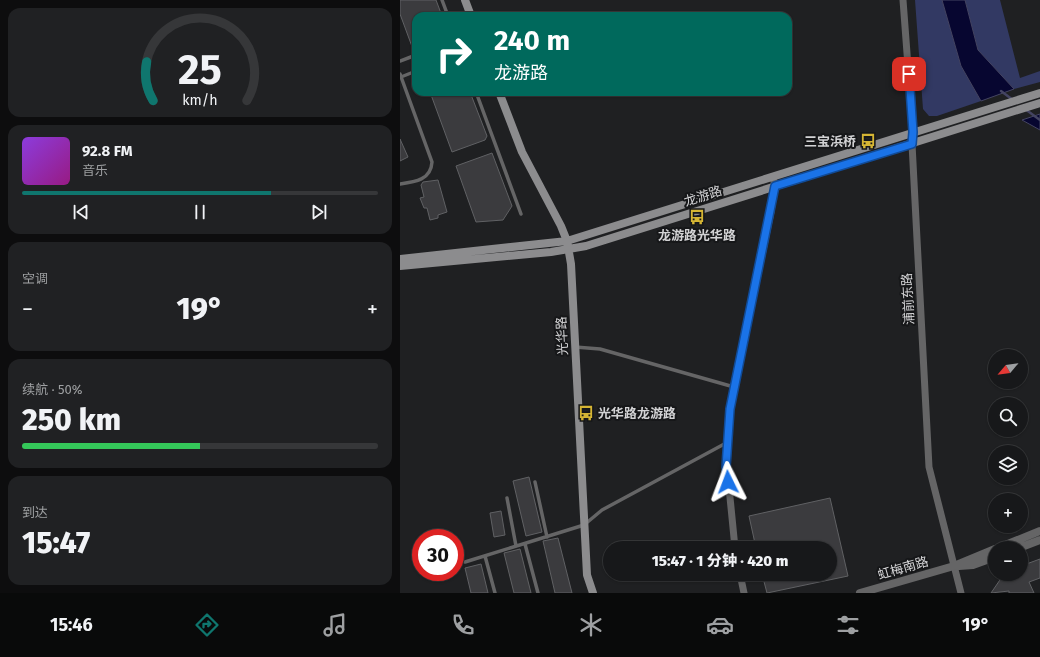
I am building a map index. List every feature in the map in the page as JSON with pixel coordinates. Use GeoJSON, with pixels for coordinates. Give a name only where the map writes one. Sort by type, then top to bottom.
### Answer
{"type":"FeatureCollection","features":[{"type":"Feature","properties":{"kind":"main road"},"geometry":{"type":"LineString","coordinates":[[464,0],[469,12]]}},
{"type":"Feature","properties":{"kind":"main road","name":"龙游路"},"geometry":{"type":"LineString","coordinates":[[400,259],[547,245],[567,241],[1040,93]]}},
{"type":"Feature","properties":{"kind":"main road","name":"光华路"},"geometry":{"type":"LineString","coordinates":[[501,96],[522,152],[561,226],[567,241],[571,264],[587,575],[593,593]]}},
{"type":"Feature","properties":{"kind":"main road","name":"龙游路"},"geometry":{"type":"LineString","coordinates":[[400,266],[568,250],[1037,104]]}},
{"type":"Feature","properties":{"kind":"street","name":"浦前东路"},"geometry":{"type":"LineString","coordinates":[[903,0],[913,132],[912,144],[929,467],[961,593]]}},
{"type":"Feature","properties":{"kind":"street"},"geometry":{"type":"LineString","coordinates":[[734,541],[726,467],[730,409],[775,186],[773,177]]}},
{"type":"Feature","properties":{"kind":"street"},"geometry":{"type":"LineString","coordinates":[[1015,541],[1040,531]]}},
{"type":"Feature","properties":{"kind":"street"},"geometry":{"type":"LineString","coordinates":[[1028,545],[1040,540]]}},
{"type":"Feature","properties":{"kind":"street","name":"虹梅南路"},"geometry":{"type":"LineString","coordinates":[[860,593],[954,566],[988,552]]}},
{"type":"Feature","properties":{"kind":"street","name":"虹梅南路"},"geometry":{"type":"LineString","coordinates":[[954,566],[973,565],[988,560]]}},
{"type":"Feature","properties":{"kind":"street"},"geometry":{"type":"LineString","coordinates":[[741,581],[744,593]]}},
{"type":"Feature","properties":{"kind":"lane"},"geometry":{"type":"LineString","coordinates":[[442,0],[446,12]]}},
{"type":"Feature","properties":{"kind":"lane"},"geometry":{"type":"LineString","coordinates":[[400,61],[412,56]]}},
{"type":"Feature","properties":{"kind":"lane"},"geometry":{"type":"LineString","coordinates":[[400,184],[419,181],[427,176],[432,169],[432,162],[400,75],[412,72]]}},
{"type":"Feature","properties":{"kind":"lane"},"geometry":{"type":"LineString","coordinates":[[477,96],[521,214]]}},
{"type":"Feature","properties":{"kind":"lane"},"geometry":{"type":"LineString","coordinates":[[575,347],[600,349],[734,387]]}},
{"type":"Feature","properties":{"kind":"lane"},"geometry":{"type":"LineString","coordinates":[[465,562],[584,525],[602,510],[728,442]]}},
{"type":"Feature","properties":{"kind":"lane"},"geometry":{"type":"LineString","coordinates":[[535,482],[547,537]]}},
{"type":"Feature","properties":{"kind":"lane"},"geometry":{"type":"LineString","coordinates":[[507,498],[516,546]]}},
{"type":"Feature","properties":{"kind":"lane"},"geometry":{"type":"LineString","coordinates":[[525,544],[538,593]]}},
{"type":"Feature","properties":{"kind":"lane"},"geometry":{"type":"LineString","coordinates":[[485,556],[495,593]]}},
{"type":"Feature","properties":{"kind":"shaded area"},"geometry":{"type":"Polygon","coordinates":[[[915,0],[942,0],[961,66],[981,101],[937,116],[929,116],[923,109],[915,0]]]}},
{"type":"Feature","properties":{"kind":"shaded area"},"geometry":{"type":"Polygon","coordinates":[[[942,0],[965,0],[978,50],[1014,89],[981,101],[961,66],[942,0]]]}},
{"type":"Feature","properties":{"kind":"shaded area"},"geometry":{"type":"Polygon","coordinates":[[[965,0],[1000,0],[1020,78],[1040,71],[1040,82],[1014,89],[978,50],[965,0]]]}},
{"type":"Feature","properties":{"kind":"shaded area"},"geometry":{"type":"Polygon","coordinates":[[[1040,114],[1040,130],[1022,120],[1040,114]]]}},
{"type":"Feature","properties":{"kind":"building"},"geometry":{"type":"Polygon","coordinates":[[[400,0],[436,0],[440,12],[412,12],[412,47],[400,14],[400,0]]]}},
{"type":"Feature","properties":{"kind":"building"},"geometry":{"type":"Polygon","coordinates":[[[431,96],[472,96],[487,136],[485,140],[452,152],[431,96]]]}},
{"type":"Feature","properties":{"kind":"building"},"geometry":{"type":"Polygon","coordinates":[[[400,139],[408,157],[400,161],[400,139]]]}},
{"type":"Feature","properties":{"kind":"building"},"geometry":{"type":"Polygon","coordinates":[[[492,153],[512,206],[503,220],[476,222],[456,166],[492,153]]]}},
{"type":"Feature","properties":{"kind":"building"},"geometry":{"type":"Polygon","coordinates":[[[438,180],[447,212],[438,215],[438,218],[430,220],[427,208],[424,208],[420,198],[424,197],[421,185],[423,182],[438,180]]]}},
{"type":"Feature","properties":{"kind":"building"},"geometry":{"type":"Polygon","coordinates":[[[529,477],[542,532],[526,536],[513,481],[529,477]]]}},
{"type":"Feature","properties":{"kind":"building"},"geometry":{"type":"Polygon","coordinates":[[[830,498],[848,576],[837,578],[837,541],[754,541],[749,516],[830,498]]]}},
{"type":"Feature","properties":{"kind":"building"},"geometry":{"type":"Polygon","coordinates":[[[501,511],[505,535],[494,537],[490,513],[501,511]]]}},
{"type":"Feature","properties":{"kind":"building"},"geometry":{"type":"Polygon","coordinates":[[[558,538],[572,593],[555,593],[543,541],[558,538]]]}},
{"type":"Feature","properties":{"kind":"building"},"geometry":{"type":"Polygon","coordinates":[[[520,549],[531,593],[514,593],[504,553],[520,549]]]}},
{"type":"Feature","properties":{"kind":"building"},"geometry":{"type":"Polygon","coordinates":[[[1040,559],[1040,578],[1029,582],[1034,593],[1009,593],[1009,591],[991,593],[999,581],[1028,581],[1028,563],[1040,559]]]}},
{"type":"Feature","properties":{"kind":"building"},"geometry":{"type":"Polygon","coordinates":[[[481,564],[488,593],[471,593],[465,568],[481,564]]]}},
{"type":"Feature","properties":{"kind":"building"},"geometry":{"type":"Polygon","coordinates":[[[764,581],[824,581],[767,593],[764,581]]]}},
{"type":"Feature","properties":{"kind":"waterway"},"geometry":{"type":"LineString","coordinates":[[1001,91],[1013,100]]}},
{"type":"Feature","properties":{"kind":"waterway"},"geometry":{"type":"LineString","coordinates":[[1025,109],[1040,120]]}},
{"type":"Feature","properties":{"kind":"place","name":"三宝浜桥"},"geometry":{"type":"Point","coordinates":[868,141]}},
{"type":"Feature","properties":{"kind":"place","name":"龙游路光华路"},"geometry":{"type":"Point","coordinates":[697,217]}},
{"type":"Feature","properties":{"kind":"place","name":"光华路龙游路"},"geometry":{"type":"Point","coordinates":[586,413]}},
{"type":"Feature","properties":{"kind":"route"},"geometry":{"type":"LineString","coordinates":[[728,482],[726,467],[730,409],[771,212],[775,186],[912,144],[913,132],[909,74]]}}]}
